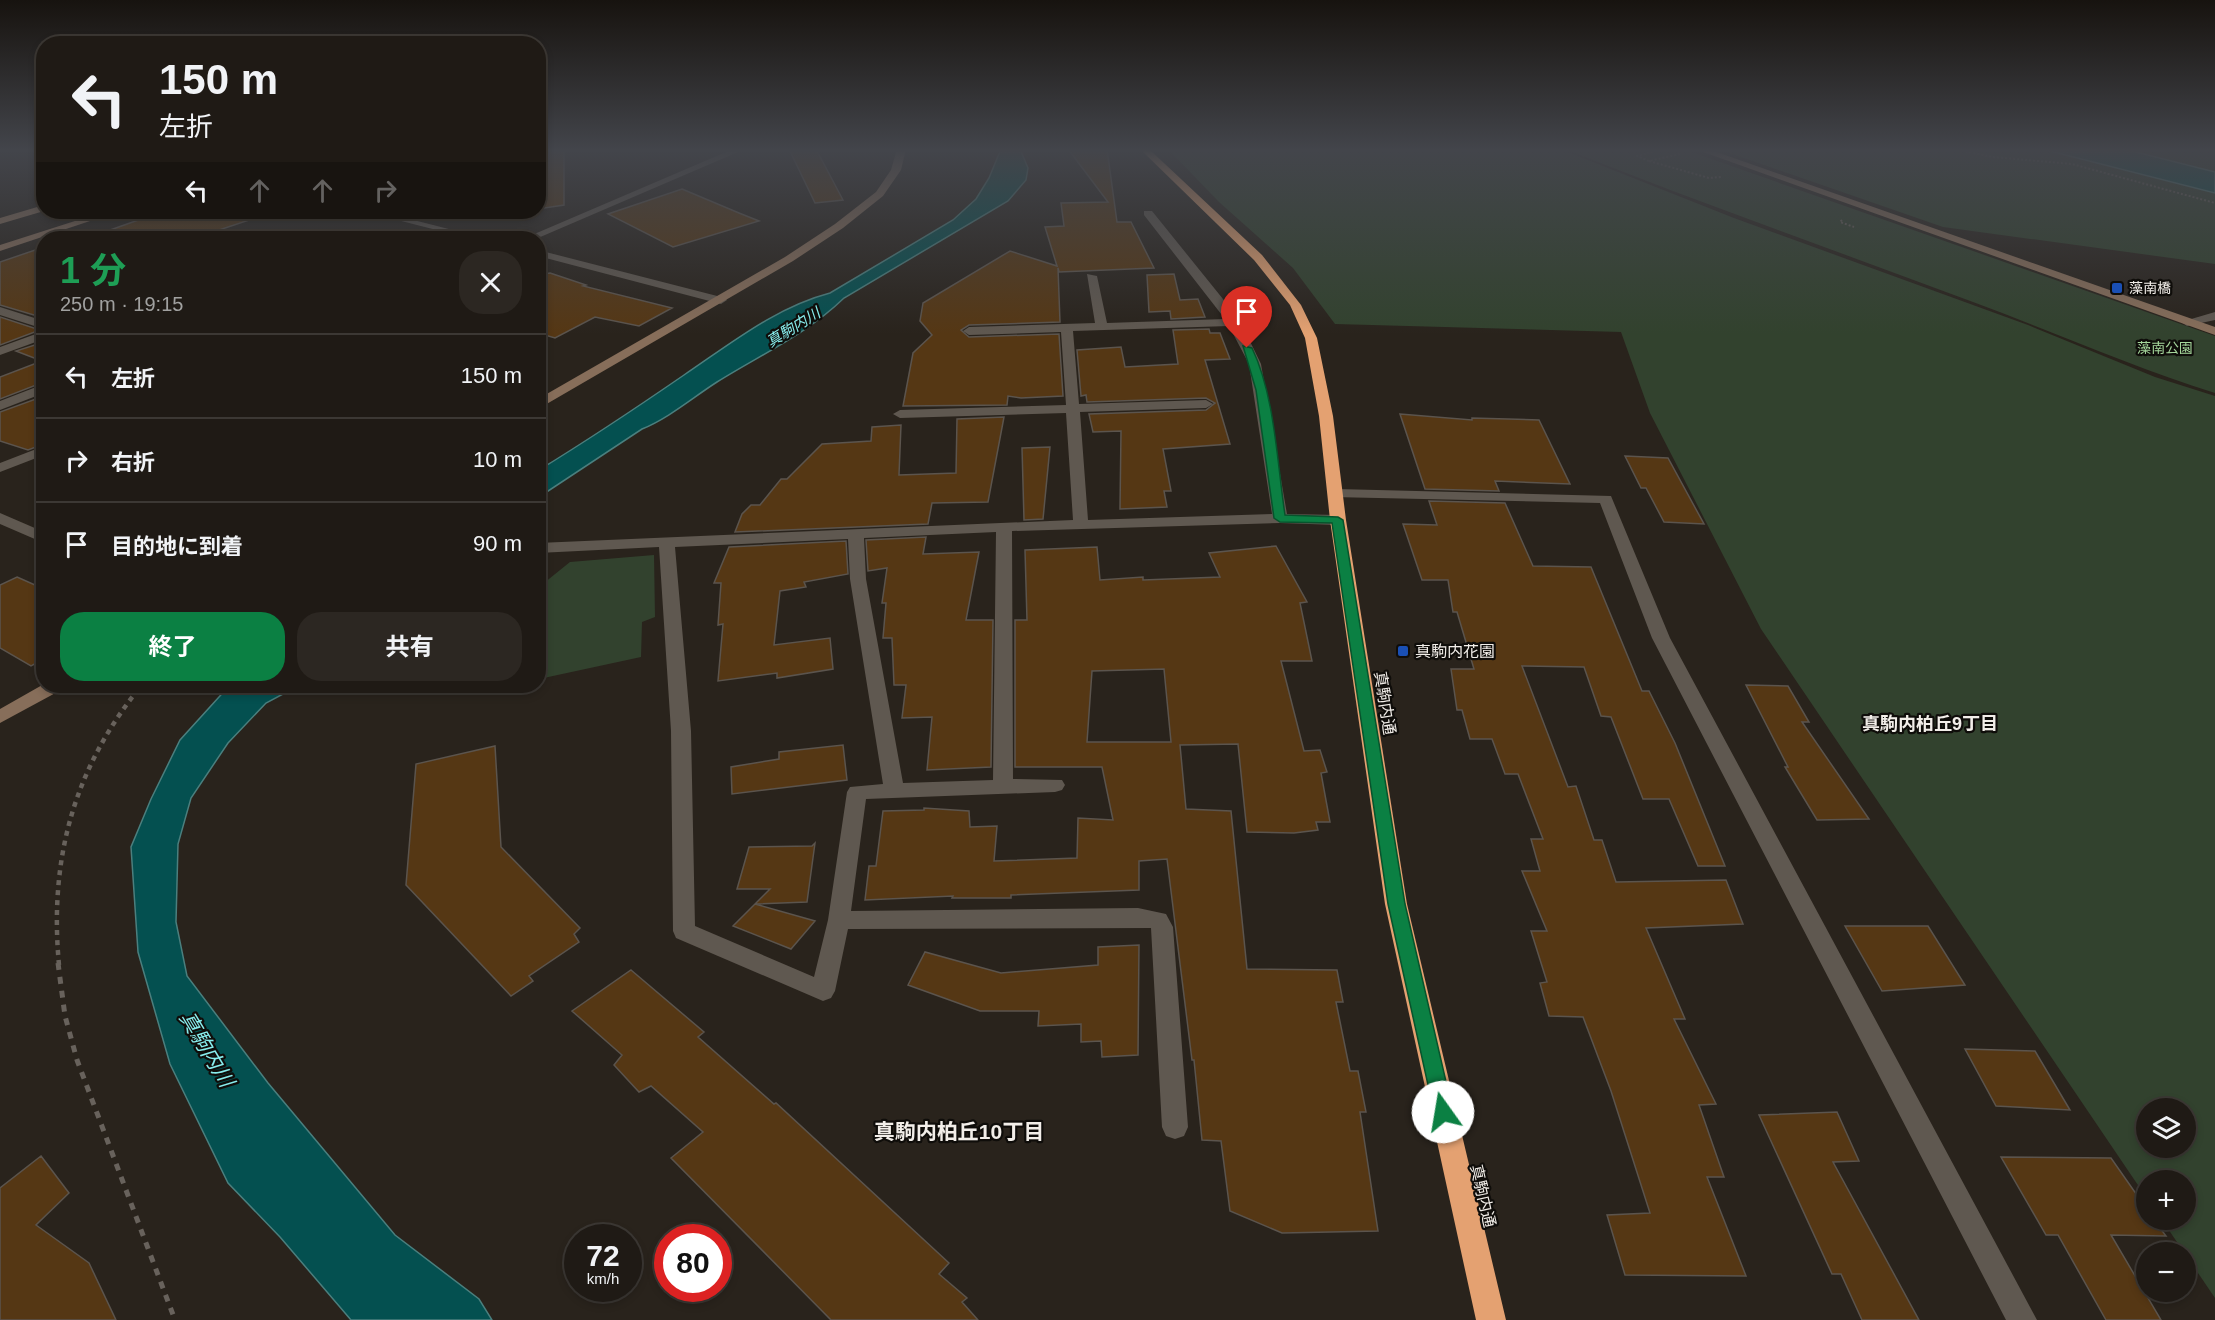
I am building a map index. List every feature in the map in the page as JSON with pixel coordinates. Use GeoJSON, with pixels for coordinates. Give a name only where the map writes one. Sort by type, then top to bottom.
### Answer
{"type":"FeatureCollection","features":[{"type":"Feature","properties":{"kind":"highway","name":"真駒内通"},"geometry":{"type":"LineString","coordinates":[[1208,211],[1262,262],[1285,290],[1307,325],[1318,367],[1337,494],[1338,520],[1396,904],[1491,1320]]}},
{"type":"Feature","properties":{"kind":"street"},"geometry":{"type":"LineString","coordinates":[[0,221],[35,211]]}},
{"type":"Feature","properties":{"kind":"street"},"geometry":{"type":"LineString","coordinates":[[546,231],[595,211]]}},
{"type":"Feature","properties":{"kind":"street"},"geometry":{"type":"LineString","coordinates":[[546,400],[721,300],[799,252],[857,211]]}},
{"type":"Feature","properties":{"kind":"street"},"geometry":{"type":"LineString","coordinates":[[1874,211],[2215,331]]}},
{"type":"Feature","properties":{"kind":"street"},"geometry":{"type":"LineString","coordinates":[[1148,213],[1233,322],[1255,364],[1280,518]]}},
{"type":"Feature","properties":{"kind":"street"},"geometry":{"type":"LineString","coordinates":[[53,231],[90,219]]}},
{"type":"Feature","properties":{"kind":"street"},"geometry":{"type":"LineString","coordinates":[[400,219],[450,231]]}},
{"type":"Feature","properties":{"kind":"street"},"geometry":{"type":"LineString","coordinates":[[0,248],[36,236]]}},
{"type":"Feature","properties":{"kind":"street"},"geometry":{"type":"LineString","coordinates":[[546,255],[721,300]]}},
{"type":"Feature","properties":{"kind":"street"},"geometry":{"type":"LineString","coordinates":[[1091,276],[1102,327]]}},
{"type":"Feature","properties":{"kind":"street"},"geometry":{"type":"LineString","coordinates":[[0,311],[36,322]]}},
{"type":"Feature","properties":{"kind":"street"},"geometry":{"type":"LineString","coordinates":[[2187,322],[2215,316]]}},
{"type":"Feature","properties":{"kind":"street"},"geometry":{"type":"LineString","coordinates":[[969,331],[1233,322]]}},
{"type":"Feature","properties":{"kind":"street"},"geometry":{"type":"LineString","coordinates":[[1067,328],[1075,406],[1081,525]]}},
{"type":"Feature","properties":{"kind":"street"},"geometry":{"type":"LineString","coordinates":[[0,351],[36,338]]}},
{"type":"Feature","properties":{"kind":"street"},"geometry":{"type":"LineString","coordinates":[[0,406],[36,391]]}},
{"type":"Feature","properties":{"kind":"street"},"geometry":{"type":"LineString","coordinates":[[900,414],[1075,406],[1206,404]]}},
{"type":"Feature","properties":{"kind":"street"},"geometry":{"type":"LineString","coordinates":[[0,468],[36,453]]}},
{"type":"Feature","properties":{"kind":"street"},"geometry":{"type":"LineString","coordinates":[[1337,494],[1606,499],[1661,638],[2022,1320]]}},
{"type":"Feature","properties":{"kind":"street"},"geometry":{"type":"LineString","coordinates":[[0,518],[36,534]]}},
{"type":"Feature","properties":{"kind":"street"},"geometry":{"type":"LineString","coordinates":[[546,548],[1004,527],[1280,518],[1338,520]]}},
{"type":"Feature","properties":{"kind":"street"},"geometry":{"type":"LineString","coordinates":[[1003,786],[1004,527]]}},
{"type":"Feature","properties":{"kind":"street"},"geometry":{"type":"LineString","coordinates":[[856,533],[858,579],[894,789]]}},
{"type":"Feature","properties":{"kind":"street"},"geometry":{"type":"LineString","coordinates":[[667,541],[681,730],[684,931],[823,991],[839,920],[857,792],[1055,785]]}},
{"type":"Feature","properties":{"kind":"street"},"geometry":{"type":"LineString","coordinates":[[0,717],[42,693]]}},
{"type":"Feature","properties":{"kind":"street"},"geometry":{"type":"LineString","coordinates":[[839,920],[1138,917],[1158,920],[1162,927],[1175,1127]]}},
{"type":"Feature","properties":{"kind":"path"},"geometry":{"type":"LineString","coordinates":[[136,693],[114,722],[81,783],[69,823],[56,912],[58,954],[65,1017],[84,1078],[175,1320]]}},
{"type":"Feature","properties":{"kind":"green space"},"geometry":{"type":"Polygon","coordinates":[[[1229,211],[1715,211],[2028,325],[2155,377],[2215,396],[2215,1298],[2196,1270],[2196,1242],[2177,1242],[2169,1230],[2196,1230],[2196,1170],[2136,1170],[2136,1182],[1761,629],[1650,413],[1621,332],[1335,324],[1293,268],[1229,211]]]}},
{"type":"Feature","properties":{"kind":"green space","name":"藻南公園"},"geometry":{"type":"Polygon","coordinates":[[[1725,211],[1858,211],[2215,336],[2215,393],[2124,361],[2003,313],[1725,211]]]}},
{"type":"Feature","properties":{"kind":"green space"},"geometry":{"type":"Polygon","coordinates":[[[1896,211],[2215,211],[2215,264],[1943,227],[1896,211]]]}},
{"type":"Feature","properties":{"kind":"green space"},"geometry":{"type":"Polygon","coordinates":[[[654,555],[655,617],[642,622],[641,657],[546,677],[546,581],[570,562],[654,555]]]}},
{"type":"Feature","properties":{"kind":"water","name":"真駒内川"},"geometry":{"type":"Polygon","coordinates":[[[963,211],[992,211],[844,298],[815,323],[717,382],[662,419],[642,429],[546,492],[546,466],[772,317],[810,299],[830,293],[953,220],[963,211]]]}},
{"type":"Feature","properties":{"kind":"water","name":"真駒内川"},"geometry":{"type":"Polygon","coordinates":[[[223,693],[285,693],[266,703],[228,743],[191,798],[178,844],[176,922],[187,976],[268,1083],[395,1235],[479,1299],[492,1320],[351,1320],[280,1237],[228,1183],[170,1064],[138,952],[131,847],[151,799],[180,740],[223,693]]]}},
{"type":"Feature","properties":{"kind":"building"},"geometry":{"type":"Polygon","coordinates":[[[618,211],[734,211],[759,221],[673,247],[608,214],[618,211]]]}},
{"type":"Feature","properties":{"kind":"building"},"geometry":{"type":"Polygon","coordinates":[[[1062,211],[1115,211],[1117,222],[1131,222],[1154,268],[1059,272],[1058,268],[1060,322],[969,325],[961,330],[969,337],[1059,334],[1063,396],[1021,398],[1008,396],[1007,405],[903,406],[913,353],[932,335],[920,321],[923,303],[1010,251],[1057,266],[1045,227],[1064,226],[1062,211]]]}},
{"type":"Feature","properties":{"kind":"building"},"geometry":{"type":"Polygon","coordinates":[[[141,219],[252,219],[216,231],[107,231],[141,219]]]}},
{"type":"Feature","properties":{"kind":"building"},"geometry":{"type":"Polygon","coordinates":[[[36,250],[36,316],[0,305],[0,262],[36,250]]]}},
{"type":"Feature","properties":{"kind":"building"},"geometry":{"type":"Polygon","coordinates":[[[546,274],[586,285],[583,286],[672,308],[639,326],[595,317],[555,338],[546,335],[546,274]]]}},
{"type":"Feature","properties":{"kind":"building"},"geometry":{"type":"Polygon","coordinates":[[[1174,274],[1180,300],[1198,299],[1205,317],[1171,319],[1170,311],[1149,312],[1147,275],[1174,274]]]}},
{"type":"Feature","properties":{"kind":"building"},"geometry":{"type":"Polygon","coordinates":[[[0,317],[36,329],[36,332],[0,345],[0,317]]]}},
{"type":"Feature","properties":{"kind":"building"},"geometry":{"type":"Polygon","coordinates":[[[1209,329],[1210,333],[1220,333],[1230,359],[1205,360],[1230,444],[1163,449],[1171,491],[1164,491],[1167,507],[1120,509],[1121,431],[1093,432],[1089,414],[1206,410],[1215,403],[1206,398],[1087,402],[1086,395],[1081,396],[1077,350],[1121,347],[1125,367],[1178,364],[1173,330],[1209,329]]]}},
{"type":"Feature","properties":{"kind":"building"},"geometry":{"type":"Polygon","coordinates":[[[36,345],[36,359],[16,351],[36,345]]]}},
{"type":"Feature","properties":{"kind":"building"},"geometry":{"type":"Polygon","coordinates":[[[36,363],[36,385],[0,399],[0,377],[36,363]]]}},
{"type":"Feature","properties":{"kind":"building"},"geometry":{"type":"Polygon","coordinates":[[[36,399],[36,447],[28,450],[0,441],[0,412],[36,399]]]}},
{"type":"Feature","properties":{"kind":"building"},"geometry":{"type":"Polygon","coordinates":[[[1400,414],[1472,420],[1472,418],[1539,420],[1570,484],[1495,481],[1499,491],[1425,489],[1400,414]]]}},
{"type":"Feature","properties":{"kind":"building"},"geometry":{"type":"Polygon","coordinates":[[[1004,417],[988,502],[932,503],[928,524],[735,532],[742,514],[751,505],[760,505],[781,479],[787,479],[822,444],[871,441],[872,427],[901,425],[899,475],[956,473],[957,419],[1004,417]]]}},
{"type":"Feature","properties":{"kind":"building"},"geometry":{"type":"Polygon","coordinates":[[[1050,447],[1043,519],[1024,520],[1022,448],[1050,447]]]}},
{"type":"Feature","properties":{"kind":"building"},"geometry":{"type":"Polygon","coordinates":[[[1625,456],[1668,458],[1704,524],[1664,522],[1646,488],[1641,488],[1625,456]]]}},
{"type":"Feature","properties":{"kind":"building"},"geometry":{"type":"Polygon","coordinates":[[[1429,501],[1505,503],[1533,566],[1591,567],[1642,691],[1649,691],[1675,743],[1725,866],[1698,866],[1669,799],[1643,799],[1611,717],[1601,716],[1584,667],[1522,666],[1568,787],[1576,786],[1594,840],[1602,840],[1616,882],[1726,880],[1743,924],[1646,928],[1685,1019],[1674,1019],[1716,1104],[1699,1105],[1724,1177],[1707,1177],[1746,1276],[1625,1275],[1607,1215],[1650,1213],[1611,1091],[1583,1017],[1549,1016],[1540,983],[1547,982],[1531,931],[1547,931],[1522,871],[1540,871],[1531,839],[1543,839],[1518,774],[1505,774],[1492,739],[1470,739],[1462,710],[1457,710],[1451,669],[1474,669],[1457,612],[1453,612],[1448,580],[1422,580],[1403,524],[1437,525],[1429,501]]]}},
{"type":"Feature","properties":{"kind":"building"},"geometry":{"type":"Polygon","coordinates":[[[926,537],[923,554],[979,552],[966,620],[993,620],[991,767],[927,770],[932,717],[902,718],[906,685],[894,685],[892,638],[883,638],[886,603],[882,603],[887,568],[868,571],[866,540],[926,537]]]}},
{"type":"Feature","properties":{"kind":"building"},"geometry":{"type":"Polygon","coordinates":[[[846,541],[848,574],[804,582],[806,587],[780,591],[774,645],[830,638],[833,669],[777,678],[777,673],[718,681],[723,624],[718,625],[721,583],[714,583],[729,547],[846,541]]]}},
{"type":"Feature","properties":{"kind":"building"},"geometry":{"type":"Polygon","coordinates":[[[1276,546],[1307,602],[1300,603],[1312,661],[1281,661],[1304,751],[1320,750],[1327,772],[1321,773],[1330,822],[1316,822],[1318,830],[1294,833],[1247,832],[1238,744],[1180,745],[1186,809],[1231,811],[1247,969],[1337,970],[1343,1002],[1336,1002],[1350,1071],[1358,1071],[1366,1112],[1360,1112],[1378,1231],[1282,1233],[1230,1211],[1221,1141],[1202,1140],[1194,1060],[1192,1060],[1167,859],[1139,861],[1139,890],[1011,895],[1011,898],[952,898],[953,896],[865,900],[869,866],[876,866],[883,811],[924,810],[924,808],[969,811],[970,827],[997,826],[994,861],[1077,858],[1078,818],[1113,820],[1102,767],[1015,767],[1015,620],[1027,620],[1025,550],[1097,547],[1100,580],[1143,577],[1143,580],[1220,577],[1209,553],[1276,546]],[[1164,669],[1092,671],[1087,742],[1171,742],[1164,669]]]}},
{"type":"Feature","properties":{"kind":"building"},"geometry":{"type":"Polygon","coordinates":[[[17,577],[36,585],[36,663],[31,666],[0,648],[0,585],[17,577]]]}},
{"type":"Feature","properties":{"kind":"building"},"geometry":{"type":"Polygon","coordinates":[[[1746,685],[1788,686],[1809,722],[1802,722],[1869,819],[1817,820],[1785,767],[1788,767],[1746,685]]]}},
{"type":"Feature","properties":{"kind":"building"},"geometry":{"type":"Polygon","coordinates":[[[843,745],[847,780],[732,794],[731,767],[779,759],[779,752],[843,745]]]}},
{"type":"Feature","properties":{"kind":"building"},"geometry":{"type":"Polygon","coordinates":[[[495,746],[501,847],[580,928],[574,934],[579,942],[529,976],[533,981],[511,996],[406,885],[416,764],[495,746]]]}},
{"type":"Feature","properties":{"kind":"building"},"geometry":{"type":"Polygon","coordinates":[[[815,843],[807,902],[755,904],[770,889],[737,889],[749,847],[812,846],[815,843]]]}},
{"type":"Feature","properties":{"kind":"building"},"geometry":{"type":"Polygon","coordinates":[[[755,904],[815,921],[791,949],[733,926],[755,904]]]}},
{"type":"Feature","properties":{"kind":"building"},"geometry":{"type":"Polygon","coordinates":[[[1845,926],[1928,926],[1965,985],[1882,991],[1845,926]]]}},
{"type":"Feature","properties":{"kind":"building"},"geometry":{"type":"Polygon","coordinates":[[[1139,945],[1138,1055],[1102,1057],[1101,1041],[1081,1042],[1081,1024],[1038,1026],[1039,1011],[980,1011],[908,985],[925,952],[1001,973],[1098,965],[1098,947],[1139,945]]]}},
{"type":"Feature","properties":{"kind":"building"},"geometry":{"type":"Polygon","coordinates":[[[631,970],[704,1032],[698,1037],[774,1104],[776,1103],[949,1263],[939,1274],[967,1298],[962,1302],[978,1320],[831,1320],[671,1158],[703,1132],[651,1086],[639,1092],[614,1065],[622,1055],[572,1011],[631,970]]]}},
{"type":"Feature","properties":{"kind":"building"},"geometry":{"type":"Polygon","coordinates":[[[1965,1049],[2035,1051],[2070,1110],[1996,1106],[1965,1049]]]}},
{"type":"Feature","properties":{"kind":"building"},"geometry":{"type":"Polygon","coordinates":[[[1837,1112],[1859,1161],[1833,1162],[1919,1320],[1862,1320],[1841,1274],[1832,1274],[1759,1115],[1837,1112]]]}},
{"type":"Feature","properties":{"kind":"building"},"geometry":{"type":"Polygon","coordinates":[[[41,1156],[69,1193],[36,1225],[89,1263],[116,1320],[0,1320],[0,1188],[41,1156]]]}},
{"type":"Feature","properties":{"kind":"building"},"geometry":{"type":"Polygon","coordinates":[[[2001,1157],[2111,1158],[2136,1194],[2136,1230],[2162,1230],[2166,1236],[2111,1235],[2136,1278],[2136,1302],[2150,1302],[2161,1320],[2106,1320],[2058,1235],[2046,1235],[2001,1157]]]}},
{"type":"Feature","properties":{"kind":"place","name":"藻南橋"},"geometry":{"type":"Point","coordinates":[2117,288]}},
{"type":"Feature","properties":{"kind":"place","name":"真駒内花園"},"geometry":{"type":"Point","coordinates":[1403,651]}},
{"type":"Feature","properties":{"kind":"district","name":"真駒内柏丘9丁目"},"geometry":{"type":"Point","coordinates":[1930,724]}},
{"type":"Feature","properties":{"kind":"district","name":"真駒内柏丘10丁目"},"geometry":{"type":"Point","coordinates":[959,1131]}},
{"type":"Feature","properties":{"kind":"route"},"geometry":{"type":"LineString","coordinates":[[1247,348],[1255,364],[1261,390],[1280,518],[1338,520],[1396,904],[1443,1112]]}}]}
